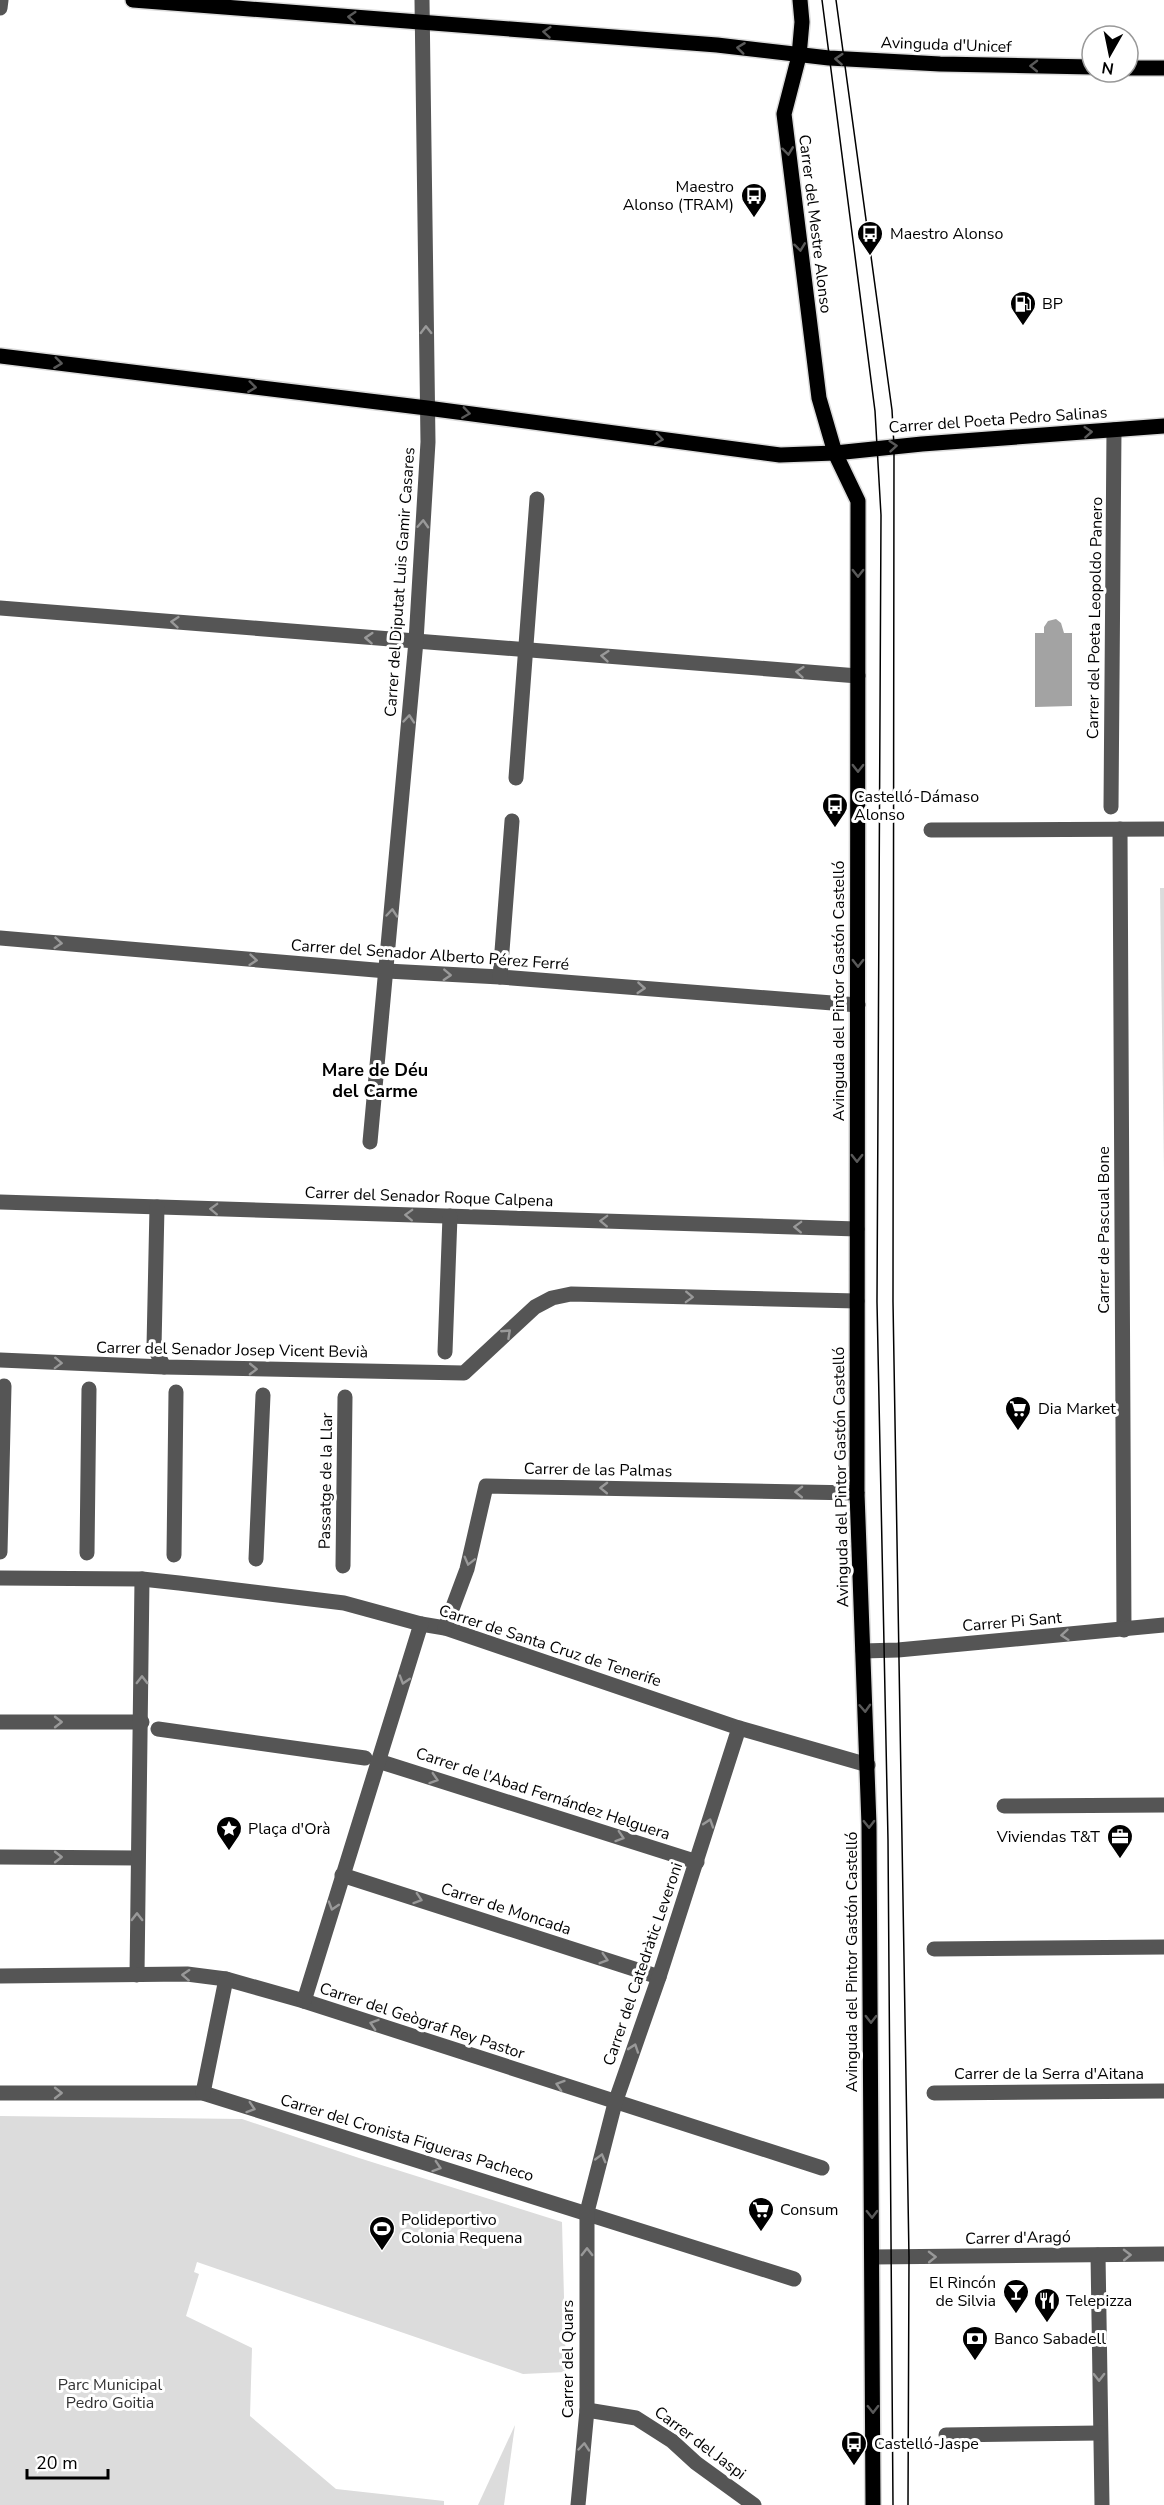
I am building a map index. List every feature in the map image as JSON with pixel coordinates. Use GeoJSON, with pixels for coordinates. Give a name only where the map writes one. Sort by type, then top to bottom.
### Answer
{"type":"FeatureCollection","features":[{"type":"Feature","properties":{"kind":"main road","name":"Avinguda d'Unicef"},"geometry":{"type":"LineString","coordinates":[[133,0],[717,45],[799,56],[940,64],[1080,67]]}},
{"type":"Feature","properties":{"kind":"main road","name":"Carrer del Mestre Alonso"},"geometry":{"type":"LineString","coordinates":[[800,0],[802,22],[799,56],[784,114],[819,398],[835,453]]}},
{"type":"Feature","properties":{"kind":"main road"},"geometry":{"type":"LineString","coordinates":[[1140,68],[1164,68]]}},
{"type":"Feature","properties":{"kind":"main road","name":"Carrer del Poeta Pedro Salinas"},"geometry":{"type":"LineString","coordinates":[[0,356],[427,408],[780,455],[835,453],[1164,426]]}},
{"type":"Feature","properties":{"kind":"main road","name":"Avinguda del Pintor Gastón Castelló"},"geometry":{"type":"LineString","coordinates":[[835,453],[858,501],[857,1493],[868,1765],[873,2505]]}},
{"type":"Feature","properties":{"kind":"street"},"geometry":{"type":"LineString","coordinates":[[0,8],[1,0]]}},
{"type":"Feature","properties":{"kind":"street","name":"Carrer del Diputat Luis Gamir Casares"},"geometry":{"type":"LineString","coordinates":[[370,1142],[416,641],[428,442],[422,0]]}},
{"type":"Feature","properties":{"kind":"street","name":"Carrer del Poeta Leopoldo Panero"},"geometry":{"type":"LineString","coordinates":[[1111,807],[1114,430]]}},
{"type":"Feature","properties":{"kind":"street"},"geometry":{"type":"LineString","coordinates":[[516,778],[537,499]]}},
{"type":"Feature","properties":{"kind":"street"},"geometry":{"type":"LineString","coordinates":[[0,608],[858,676]]}},
{"type":"Feature","properties":{"kind":"street"},"geometry":{"type":"LineString","coordinates":[[500,977],[512,821]]}},
{"type":"Feature","properties":{"kind":"street","name":"Carrer de Pascual Bone"},"geometry":{"type":"LineString","coordinates":[[1120,829],[1124,1630]]}},
{"type":"Feature","properties":{"kind":"street"},"geometry":{"type":"LineString","coordinates":[[931,830],[1164,829]]}},
{"type":"Feature","properties":{"kind":"street","name":"Carrer del Senador Alberto Pérez Ferré"},"geometry":{"type":"LineString","coordinates":[[0,938],[387,971],[500,977],[858,1005]]}},
{"type":"Feature","properties":{"kind":"street","name":"Carrer del Senador Roque Calpena"},"geometry":{"type":"LineString","coordinates":[[0,1202],[857,1229]]}},
{"type":"Feature","properties":{"kind":"street"},"geometry":{"type":"LineString","coordinates":[[158,1207],[154,1347],[164,1367]]}},
{"type":"Feature","properties":{"kind":"street"},"geometry":{"type":"LineString","coordinates":[[445,1352],[450,1216]]}},
{"type":"Feature","properties":{"kind":"street","name":"Carrer del Senador Josep Vicent Bevià"},"geometry":{"type":"LineString","coordinates":[[0,1360],[164,1367],[464,1373],[535,1307],[552,1298],[571,1294],[857,1301]]}},
{"type":"Feature","properties":{"kind":"street"},"geometry":{"type":"LineString","coordinates":[[0,1552],[4,1386]]}},
{"type":"Feature","properties":{"kind":"street"},"geometry":{"type":"LineString","coordinates":[[87,1553],[89,1389]]}},
{"type":"Feature","properties":{"kind":"street"},"geometry":{"type":"LineString","coordinates":[[174,1555],[176,1392]]}},
{"type":"Feature","properties":{"kind":"street"},"geometry":{"type":"LineString","coordinates":[[256,1559],[262,1395]]}},
{"type":"Feature","properties":{"kind":"street","name":"Passatge de la Llar"},"geometry":{"type":"LineString","coordinates":[[343,1566],[345,1397]]}},
{"type":"Feature","properties":{"kind":"street","name":"Carrer de las Palmas"},"geometry":{"type":"LineString","coordinates":[[446,1628],[467,1569],[486,1486],[857,1493]]}},
{"type":"Feature","properties":{"kind":"street","name":"Carrer de Santa Cruz de Tenerife"},"geometry":{"type":"LineString","coordinates":[[0,1578],[142,1579],[344,1603],[421,1624],[446,1628],[739,1728],[868,1765]]}},
{"type":"Feature","properties":{"kind":"street"},"geometry":{"type":"LineString","coordinates":[[137,1975],[142,1722],[142,1579]]}},
{"type":"Feature","properties":{"kind":"street"},"geometry":{"type":"LineString","coordinates":[[304,2001],[342,1875],[371,1759],[421,1624]]}},
{"type":"Feature","properties":{"kind":"street","name":"Carrer Pi Sant"},"geometry":{"type":"LineString","coordinates":[[863,1651],[1164,1625]]}},
{"type":"Feature","properties":{"kind":"street"},"geometry":{"type":"LineString","coordinates":[[0,1722],[142,1722]]}},
{"type":"Feature","properties":{"kind":"street","name":"Carrer del Catedràtic Leveroni"},"geometry":{"type":"LineString","coordinates":[[586,2212],[615,2103],[659,1977],[739,1728]]}},
{"type":"Feature","properties":{"kind":"street"},"geometry":{"type":"LineString","coordinates":[[158,1729],[371,1759]]}},
{"type":"Feature","properties":{"kind":"street","name":"Carrer de l'Abad Fernández Helguera"},"geometry":{"type":"LineString","coordinates":[[371,1759],[697,1862]]}},
{"type":"Feature","properties":{"kind":"street"},"geometry":{"type":"LineString","coordinates":[[1004,1806],[1164,1805]]}},
{"type":"Feature","properties":{"kind":"street"},"geometry":{"type":"LineString","coordinates":[[0,1857],[138,1858]]}},
{"type":"Feature","properties":{"kind":"street","name":"Carrer de Moncada"},"geometry":{"type":"LineString","coordinates":[[342,1875],[659,1977]]}},
{"type":"Feature","properties":{"kind":"street"},"geometry":{"type":"LineString","coordinates":[[934,1949],[1164,1947]]}},
{"type":"Feature","properties":{"kind":"street","name":"Carrer del Geògraf Rey Pastor"},"geometry":{"type":"LineString","coordinates":[[0,1976],[187,1974],[226,1979],[304,2001],[822,2168]]}},
{"type":"Feature","properties":{"kind":"street"},"geometry":{"type":"LineString","coordinates":[[203,2092],[226,1979]]}},
{"type":"Feature","properties":{"kind":"street","name":"Carrer de la Serra d'Aitana"},"geometry":{"type":"LineString","coordinates":[[934,2093],[1164,2091]]}},
{"type":"Feature","properties":{"kind":"street","name":"Carrer del Cronista Figueras Pacheco"},"geometry":{"type":"LineString","coordinates":[[0,2093],[203,2092],[794,2279]]}},
{"type":"Feature","properties":{"kind":"street","name":"Carrer del Quars"},"geometry":{"type":"LineString","coordinates":[[578,2505],[587,2410],[586,2212]]}},
{"type":"Feature","properties":{"kind":"street","name":"Carrer d'Aragó"},"geometry":{"type":"LineString","coordinates":[[873,2257],[1164,2254]]}},
{"type":"Feature","properties":{"kind":"street"},"geometry":{"type":"LineString","coordinates":[[1098,2255],[1102,2505]]}},
{"type":"Feature","properties":{"kind":"street","name":"Carrer del Jaspi"},"geometry":{"type":"LineString","coordinates":[[587,2410],[636,2418],[672,2441],[696,2463],[754,2505]]}},
{"type":"Feature","properties":{"kind":"street"},"geometry":{"type":"LineString","coordinates":[[946,2435],[1100,2433]]}},
{"type":"Feature","properties":{"kind":"green space"},"geometry":{"type":"Polygon","coordinates":[[[1160,888],[1164,888],[1164,1172],[1160,888]]]}},
{"type":"Feature","properties":{"kind":"green space","name":"Parc Municipal Pedro Goitia"},"geometry":{"type":"Polygon","coordinates":[[[0,2116],[242,2119],[562,2222],[566,2372],[523,2374],[197,2262],[194,2272],[199,2274],[186,2316],[252,2348],[250,2416],[336,2489],[444,2501],[444,2505],[0,2505],[0,2116]]]}},
{"type":"Feature","properties":{"kind":"green space"},"geometry":{"type":"Polygon","coordinates":[[[515,2425],[504,2505],[478,2505],[515,2425]]]}},
{"type":"Feature","properties":{"kind":"shaded area"},"geometry":{"type":"Polygon","coordinates":[[[1056,619],[1061,623],[1064,633],[1072,633],[1072,706],[1035,707],[1035,633],[1044,633],[1044,627],[1048,621],[1056,619]]]}},
{"type":"Feature","properties":{"kind":"tram line"},"geometry":{"type":"LineString","coordinates":[[822,0],[875,411],[881,515],[877,1302],[888,1840],[893,2505]]}},
{"type":"Feature","properties":{"kind":"tram line"},"geometry":{"type":"LineString","coordinates":[[836,0],[892,410],[894,446],[893,1302],[909,2257],[908,2505]]}},
{"type":"Feature","properties":{"kind":"place","name":"Maestro Alonso (TRAM)"},"geometry":{"type":"Point","coordinates":[754,219]}},
{"type":"Feature","properties":{"kind":"place","name":"Maestro Alonso"},"geometry":{"type":"Point","coordinates":[870,257]}},
{"type":"Feature","properties":{"kind":"place","name":"BP"},"geometry":{"type":"Point","coordinates":[1023,327]}},
{"type":"Feature","properties":{"kind":"place","name":"Castelló-Dámaso Alonso"},"geometry":{"type":"Point","coordinates":[835,829]}},
{"type":"Feature","properties":{"kind":"place","name":"Dia Market"},"geometry":{"type":"Point","coordinates":[1018,1432]}},
{"type":"Feature","properties":{"kind":"place","name":"Plaça d'Orà"},"geometry":{"type":"Point","coordinates":[229,1852]}},
{"type":"Feature","properties":{"kind":"place","name":"Viviendas T&T"},"geometry":{"type":"Point","coordinates":[1120,1860]}},
{"type":"Feature","properties":{"kind":"place","name":"Consum"},"geometry":{"type":"Point","coordinates":[761,2233]}},
{"type":"Feature","properties":{"kind":"place","name":"Polideportivo Colonia Requena"},"geometry":{"type":"Point","coordinates":[382,2252]}},
{"type":"Feature","properties":{"kind":"place","name":"El Rincón de Silvia"},"geometry":{"type":"Point","coordinates":[1016,2315]}},
{"type":"Feature","properties":{"kind":"place","name":"Telepizza"},"geometry":{"type":"Point","coordinates":[1047,2324]}},
{"type":"Feature","properties":{"kind":"place","name":"Banco Sabadell"},"geometry":{"type":"Point","coordinates":[975,2362]}},
{"type":"Feature","properties":{"kind":"place","name":"Castelló-Jaspe"},"geometry":{"type":"Point","coordinates":[854,2467]}},
{"type":"Feature","properties":{"kind":"district","name":"Mare de Déu del Carme"},"geometry":{"type":"Point","coordinates":[375,1080]}}]}
